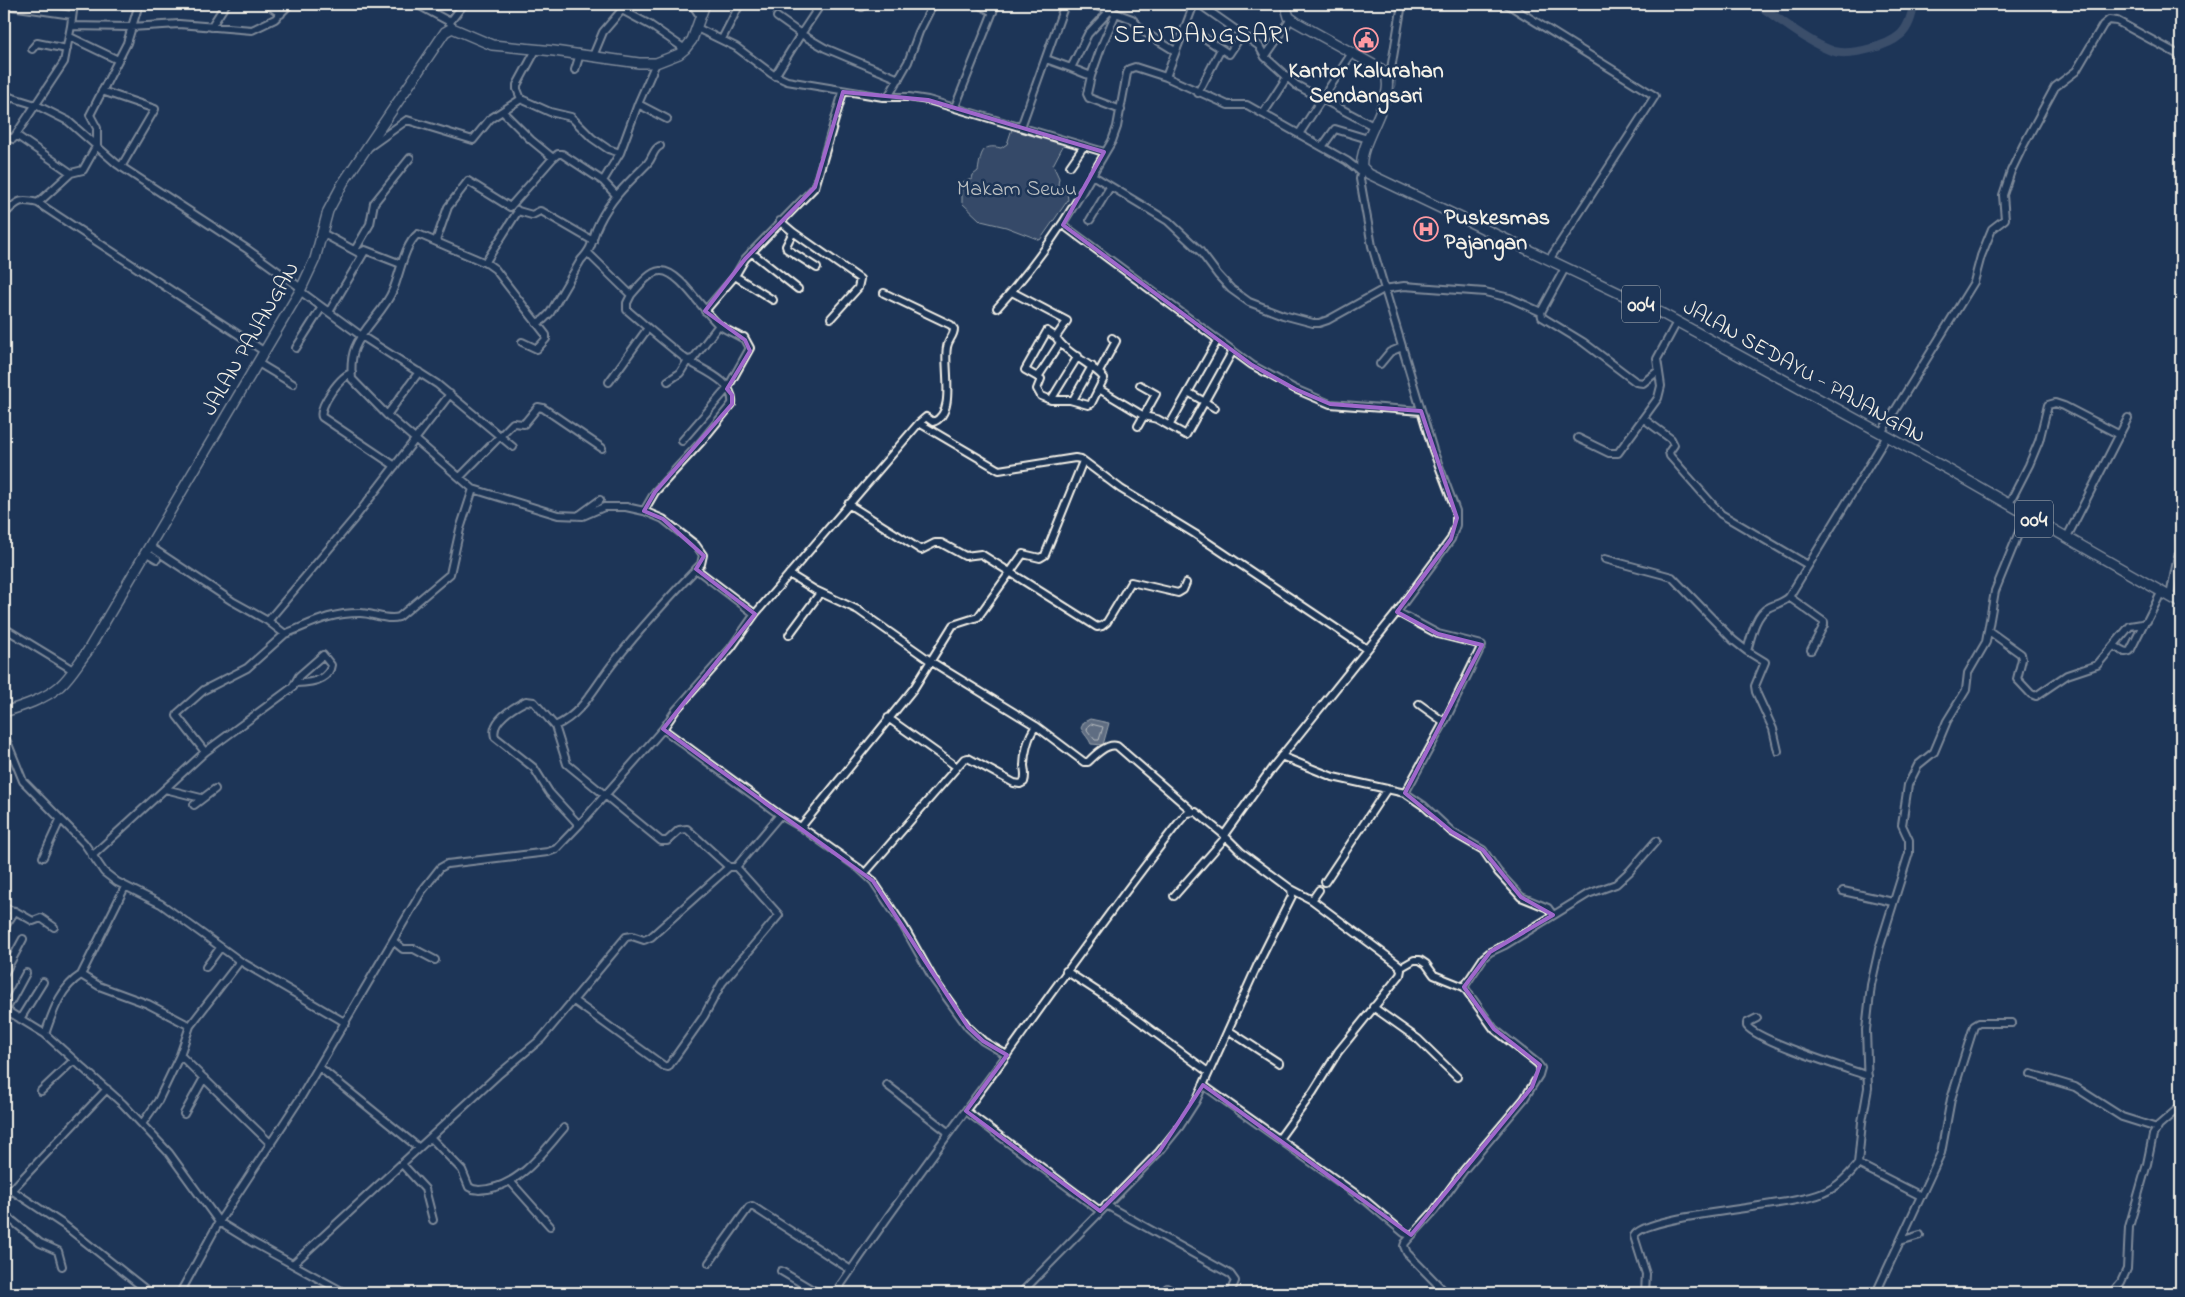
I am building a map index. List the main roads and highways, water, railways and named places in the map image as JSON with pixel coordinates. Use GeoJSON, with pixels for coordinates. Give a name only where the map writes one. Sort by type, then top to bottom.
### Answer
{"type":"FeatureCollection","features":[{"type":"Feature","properties":{"kind":"main road","name":"JALAN PAJANGAN"},"geometry":{"type":"LineString","coordinates":[[4,712],[27,704],[53,691],[87,652],[301,290],[315,259],[328,211],[343,183],[451,25],[488,44],[580,54],[638,63],[656,63],[679,54],[685,49],[697,28],[705,4]]}},
{"type":"Feature","properties":{"kind":"main road","name":"JALAN SEDAYU - PAJANGAN"},"geometry":{"type":"LineString","coordinates":[[1285,4],[1291,19],[1382,69],[1389,81],[1385,100],[1362,156],[1361,170],[1677,322],[2009,504],[2181,603]]}},
{"type":"Feature","properties":{"kind":"water"},"geometry":{"type":"Polygon","coordinates":[[[1090,719],[1109,723],[1103,745],[1091,744],[1081,728],[1084,722],[1090,719]]]}},
{"type":"Feature","properties":{"kind":"waterway"},"geometry":{"type":"LineString","coordinates":[[1758,4],[1818,45],[1844,53],[1870,49],[1895,39],[1908,25],[1914,4]]}},
{"type":"Feature","properties":{"kind":"waterway"},"geometry":{"type":"LineString","coordinates":[[1385,112],[1395,85],[1397,53]]}},
{"type":"Feature","properties":{"kind":"place","name":"Kantor Kalurahan Sendangsari"},"geometry":{"type":"Point","coordinates":[1366,40]}},
{"type":"Feature","properties":{"kind":"place","name":"Puskesmas Pajangan"},"geometry":{"type":"Point","coordinates":[1426,229]}},
{"type":"Feature","properties":{"kind":"district","name":"SENDANGSARI"},"geometry":{"type":"Point","coordinates":[1202,33]}},
{"type":"Feature","properties":{"kind":"park label","name":"Makam Sewu"},"geometry":{"type":"Point","coordinates":[1017,187]}}]}
